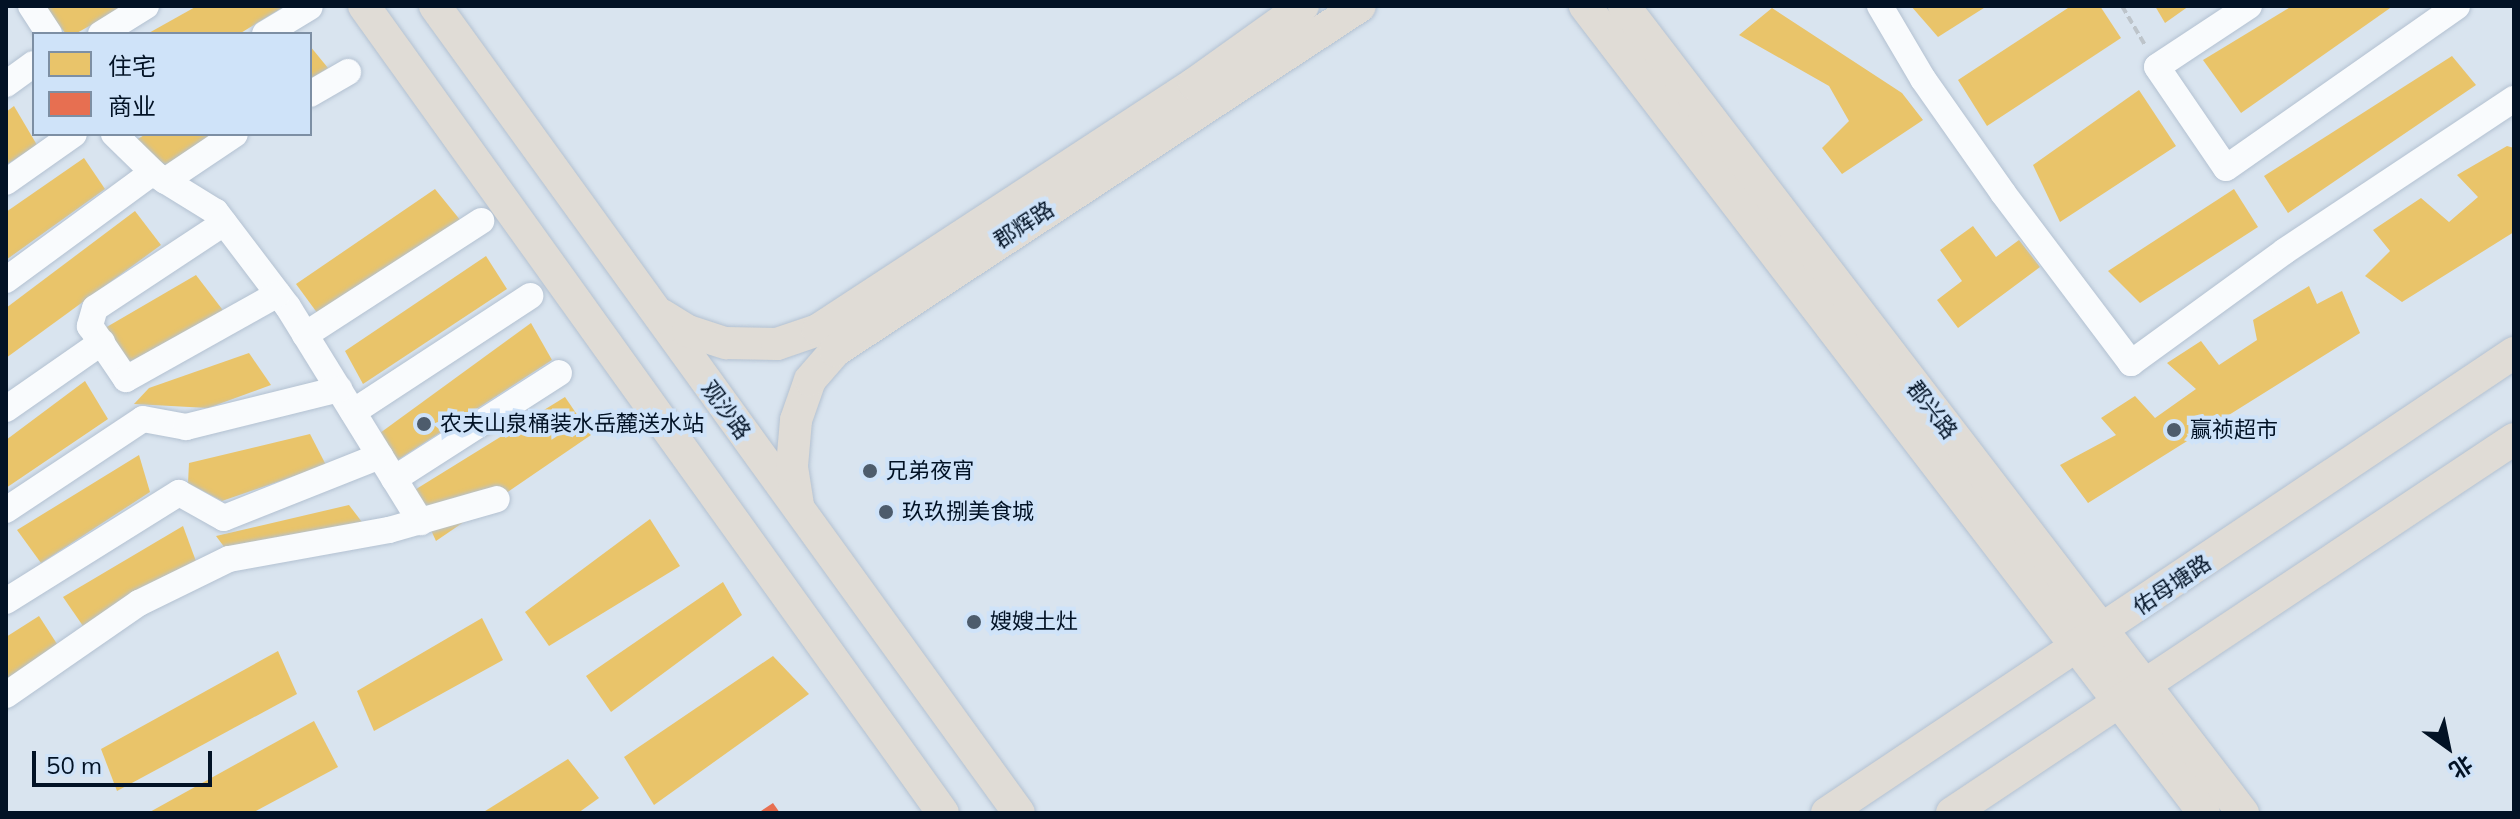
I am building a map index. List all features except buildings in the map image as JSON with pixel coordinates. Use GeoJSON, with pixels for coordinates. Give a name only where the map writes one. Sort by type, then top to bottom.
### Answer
{"type":"FeatureCollection","features":[{"type":"Feature","properties":{"kind":"main road"},"geometry":{"type":"LineString","coordinates":[[364,6],[943,813]]}},
{"type":"Feature","properties":{"kind":"main road","name":"观沙路"},"geometry":{"type":"LineString","coordinates":[[435,6],[649,306],[1019,813]]}},
{"type":"Feature","properties":{"kind":"main road","name":"郡辉路"},"geometry":{"type":"LineString","coordinates":[[649,306],[688,331],[726,343],[777,344],[818,330],[1194,84],[1303,6]]}},
{"type":"Feature","properties":{"kind":"main road","name":"郡辉路"},"geometry":{"type":"LineString","coordinates":[[800,512],[792,466],[796,420],[810,380],[835,351],[1360,6]]}},
{"type":"Feature","properties":{"kind":"main road","name":"郡兴路"},"geometry":{"type":"LineString","coordinates":[[1585,6],[2091,640]]}},
{"type":"Feature","properties":{"kind":"main road","name":"郡兴路"},"geometry":{"type":"LineString","coordinates":[[1624,6],[2131,693],[2204,813]]}},
{"type":"Feature","properties":{"kind":"main road","name":"佑母塘路"},"geometry":{"type":"LineString","coordinates":[[1827,813],[2091,640],[2514,353]]}},
{"type":"Feature","properties":{"kind":"main road"},"geometry":{"type":"LineString","coordinates":[[1952,813],[2514,439]]}},
{"type":"Feature","properties":{"kind":"main road","name":"郡兴路"},"geometry":{"type":"LineString","coordinates":[[2131,693],[2243,813]]}},
{"type":"Feature","properties":{"kind":"street"},"geometry":{"type":"LineString","coordinates":[[31,6],[48,32]]}},
{"type":"Feature","properties":{"kind":"street"},"geometry":{"type":"LineString","coordinates":[[104,32],[146,6]]}},
{"type":"Feature","properties":{"kind":"street"},"geometry":{"type":"LineString","coordinates":[[1880,6],[1923,79],[2003,193],[2131,363],[2285,251],[2514,99]]}},
{"type":"Feature","properties":{"kind":"street"},"geometry":{"type":"LineString","coordinates":[[2249,6],[2157,67],[2226,168],[2457,6]]}},
{"type":"Feature","properties":{"kind":"street"},"geometry":{"type":"LineString","coordinates":[[268,32],[310,7]]}},
{"type":"Feature","properties":{"kind":"street"},"geometry":{"type":"LineString","coordinates":[[6,84],[32,65]]}},
{"type":"Feature","properties":{"kind":"street"},"geometry":{"type":"LineString","coordinates":[[312,93],[348,72]]}},
{"type":"Feature","properties":{"kind":"street"},"geometry":{"type":"LineString","coordinates":[[6,182],[71,136]]}},
{"type":"Feature","properties":{"kind":"street"},"geometry":{"type":"LineString","coordinates":[[117,136],[159,177],[216,212],[278,294],[421,522]]}},
{"type":"Feature","properties":{"kind":"street"},"geometry":{"type":"LineString","coordinates":[[6,280],[159,177],[231,136]]}},
{"type":"Feature","properties":{"kind":"street"},"geometry":{"type":"LineString","coordinates":[[305,335],[481,221]]}},
{"type":"Feature","properties":{"kind":"street"},"geometry":{"type":"LineString","coordinates":[[224,223],[95,308],[90,326],[126,379],[278,294]]}},
{"type":"Feature","properties":{"kind":"street"},"geometry":{"type":"LineString","coordinates":[[353,412],[530,296]]}},
{"type":"Feature","properties":{"kind":"street"},"geometry":{"type":"LineString","coordinates":[[6,409],[102,342]]}},
{"type":"Feature","properties":{"kind":"street"},"geometry":{"type":"LineString","coordinates":[[394,479],[559,373]]}},
{"type":"Feature","properties":{"kind":"street"},"geometry":{"type":"LineString","coordinates":[[6,510],[143,419],[186,427],[339,389]]}},
{"type":"Feature","properties":{"kind":"street"},"geometry":{"type":"LineString","coordinates":[[6,601],[179,493],[224,518],[380,456]]}},
{"type":"Feature","properties":{"kind":"street"},"geometry":{"type":"LineString","coordinates":[[6,695],[139,603],[229,559],[421,522],[497,499]]}},
{"type":"Feature","properties":{"kind":"path"},"geometry":{"type":"LineString","coordinates":[[2122,6],[2157,67]]}},
{"type":"Feature","properties":{"kind":"place","name":"农夫山泉桶装水岳麓送水站"},"geometry":{"type":"Point","coordinates":[424,424]}},
{"type":"Feature","properties":{"kind":"place","name":"赢祯超市"},"geometry":{"type":"Point","coordinates":[2174,430]}},
{"type":"Feature","properties":{"kind":"place","name":"兄弟夜宵"},"geometry":{"type":"Point","coordinates":[870,471]}},
{"type":"Feature","properties":{"kind":"place","name":"玖玖捌美食城"},"geometry":{"type":"Point","coordinates":[886,512]}},
{"type":"Feature","properties":{"kind":"place","name":"嫂嫂土灶"},"geometry":{"type":"Point","coordinates":[974,622]}}]}
